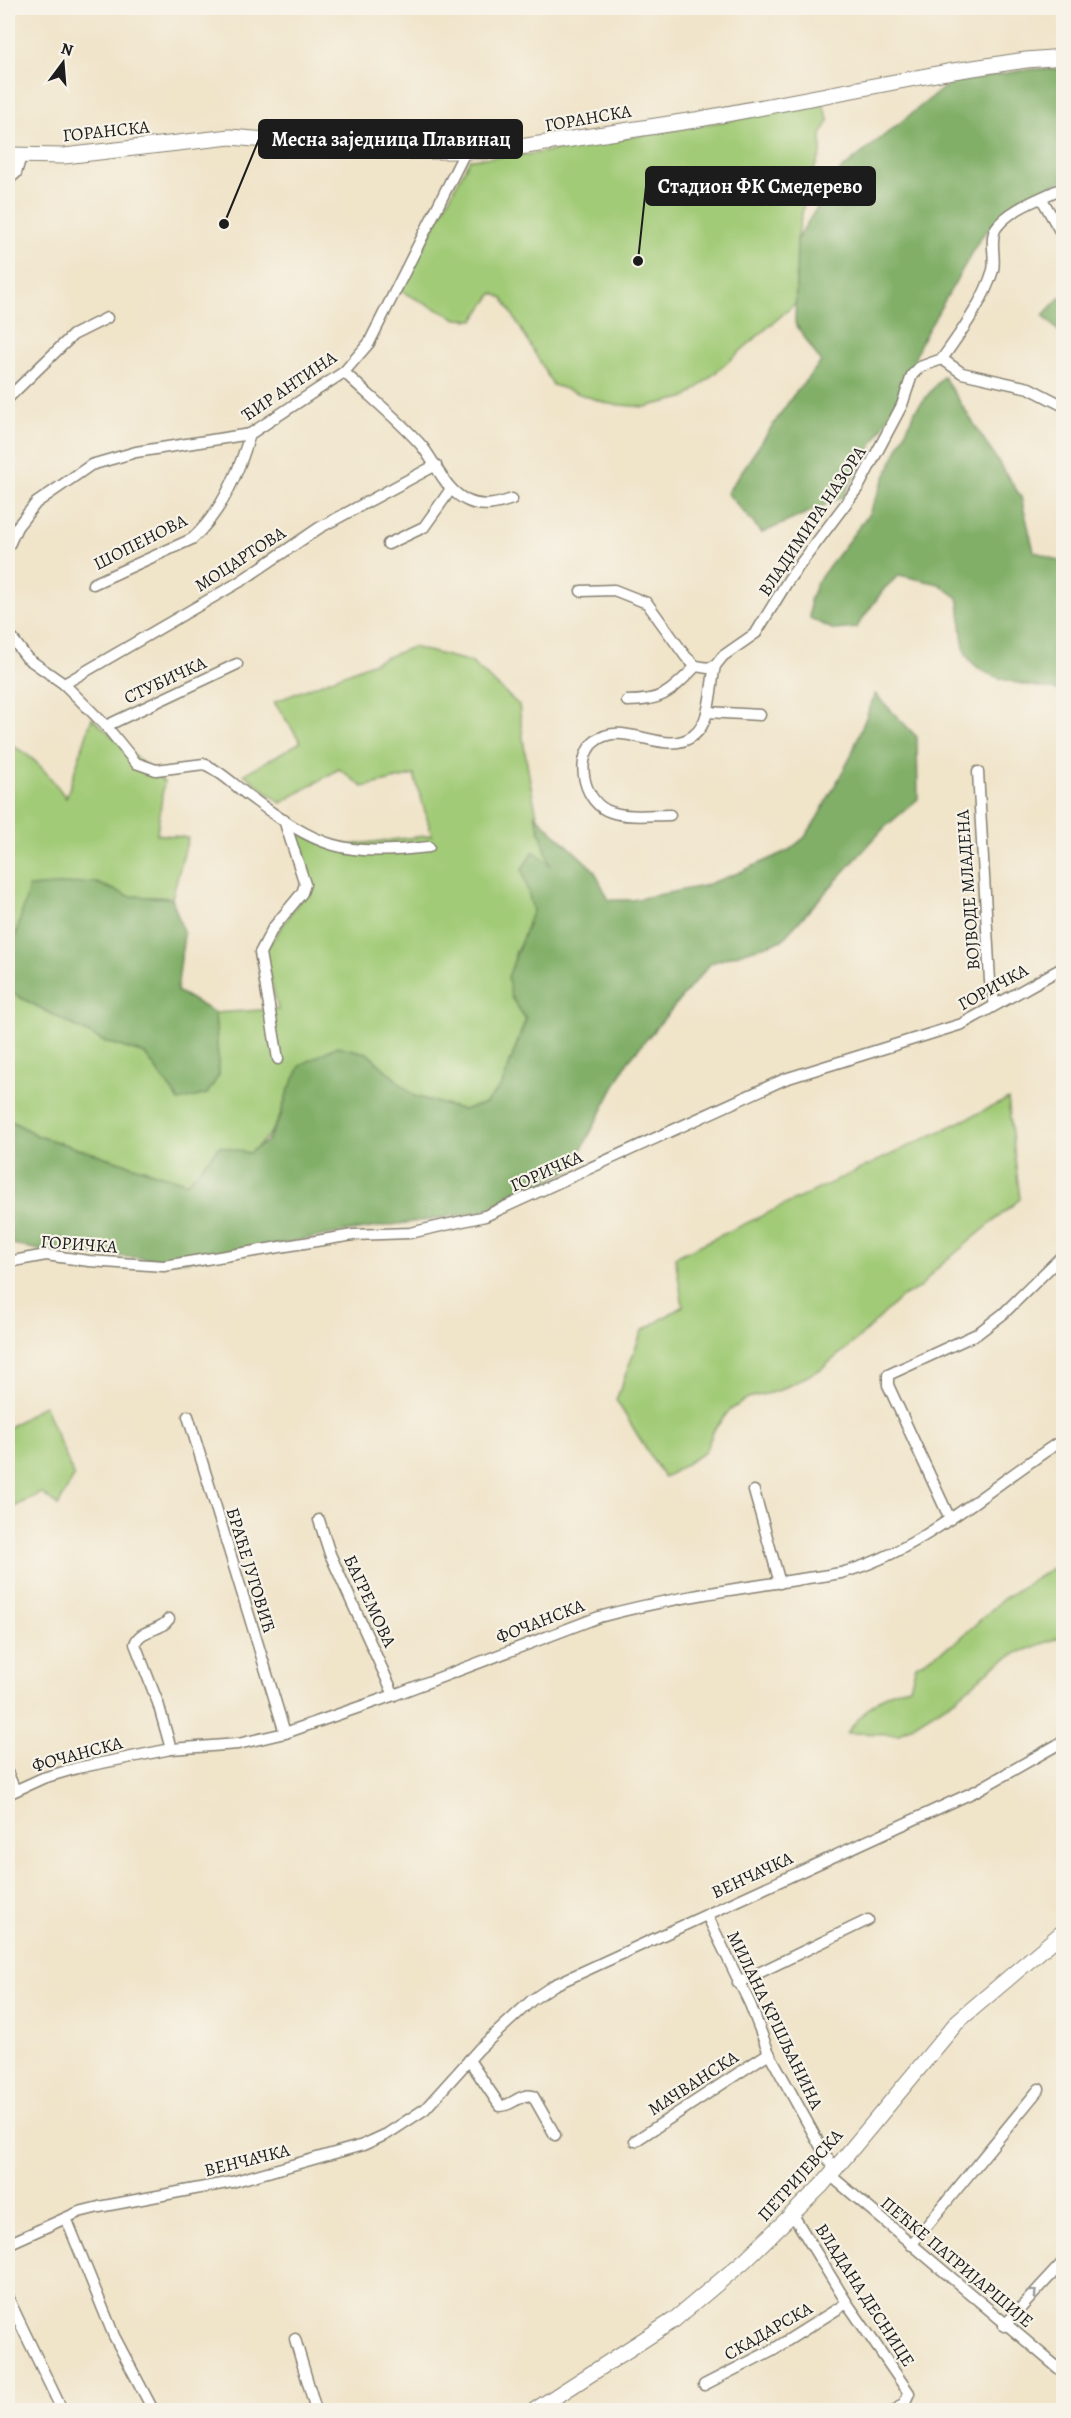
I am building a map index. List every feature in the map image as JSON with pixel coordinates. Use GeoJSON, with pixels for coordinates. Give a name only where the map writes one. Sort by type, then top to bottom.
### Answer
{"type":"FeatureCollection","features":[{"type":"Feature","properties":{"kind":"main road","name":"ГОРАНСКА"},"geometry":{"type":"LineString","coordinates":[[14,155],[64,156],[230,137],[401,151],[465,152],[547,145],[947,72],[1026,60],[1064,57]]}},
{"type":"Feature","properties":{"kind":"main road","name":"ПЕТРИЈЕВСКА"},"geometry":{"type":"LineString","coordinates":[[535,2410],[674,2320],[793,2216],[833,2172],[958,2021],[1064,1931]]}},
{"type":"Feature","properties":{"kind":"street","name":"ЋИР АНТИНА"},"geometry":{"type":"LineString","coordinates":[[8,547],[16,528],[36,503],[91,465],[136,452],[250,434],[344,372],[369,343],[465,152]]}},
{"type":"Feature","properties":{"kind":"street"},"geometry":{"type":"LineString","coordinates":[[8,180],[16,172],[14,155]]}},
{"type":"Feature","properties":{"kind":"street"},"geometry":{"type":"LineString","coordinates":[[1064,187],[1014,213],[997,227],[993,237],[994,261],[985,289],[942,359],[953,369],[1029,388],[1064,406]]}},
{"type":"Feature","properties":{"kind":"street"},"geometry":{"type":"LineString","coordinates":[[1042,199],[1064,238]]}},
{"type":"Feature","properties":{"kind":"street"},"geometry":{"type":"LineString","coordinates":[[8,398],[73,335],[107,318]]}},
{"type":"Feature","properties":{"kind":"street","name":"ВЛАДИМИРА НАЗОРА"},"geometry":{"type":"LineString","coordinates":[[714,666],[723,656],[756,633],[789,579],[859,486],[902,405],[912,375],[920,367],[942,359]]}},
{"type":"Feature","properties":{"kind":"street"},"geometry":{"type":"LineString","coordinates":[[344,372],[420,444],[451,489],[467,501],[485,505],[512,499]]}},
{"type":"Feature","properties":{"kind":"street","name":"ШОПЕНОВА"},"geometry":{"type":"LineString","coordinates":[[93,584],[192,539],[199,533],[212,518],[229,488],[243,457],[250,434]]}},
{"type":"Feature","properties":{"kind":"street","name":"МОЦАРТОВА"},"geometry":{"type":"LineString","coordinates":[[64,684],[241,581],[319,528],[436,465]]}},
{"type":"Feature","properties":{"kind":"street"},"geometry":{"type":"LineString","coordinates":[[388,544],[424,527],[451,489]]}},
{"type":"Feature","properties":{"kind":"street"},"geometry":{"type":"LineString","coordinates":[[581,591],[602,588],[614,590],[647,603],[676,646],[696,666],[714,666],[707,712],[702,727],[687,740],[666,742],[611,734],[597,740],[584,759],[583,777],[587,787],[598,805],[605,810],[625,815],[670,815]]}},
{"type":"Feature","properties":{"kind":"street"},"geometry":{"type":"LineString","coordinates":[[8,633],[27,657],[64,684],[106,726],[136,763],[156,770],[204,764],[318,841],[348,850],[380,852],[429,848]]}},
{"type":"Feature","properties":{"kind":"street","name":"СТУБИЧКА"},"geometry":{"type":"LineString","coordinates":[[106,726],[237,664]]}},
{"type":"Feature","properties":{"kind":"street"},"geometry":{"type":"LineString","coordinates":[[627,701],[646,701],[670,693],[696,666]]}},
{"type":"Feature","properties":{"kind":"street"},"geometry":{"type":"LineString","coordinates":[[707,712],[760,715]]}},
{"type":"Feature","properties":{"kind":"street","name":"ВОЈВОДЕ МЛАДЕНА"},"geometry":{"type":"LineString","coordinates":[[978,772],[990,981],[995,1005]]}},
{"type":"Feature","properties":{"kind":"street"},"geometry":{"type":"LineString","coordinates":[[279,1059],[260,953],[273,928],[302,893],[305,884],[284,820]]}},
{"type":"Feature","properties":{"kind":"street","name":"ГОРИЧКА"},"geometry":{"type":"LineString","coordinates":[[8,1262],[46,1255],[89,1261],[164,1266],[353,1235],[410,1233],[485,1216],[571,1179],[742,1097],[807,1071],[962,1024],[1064,967]]}},
{"type":"Feature","properties":{"kind":"street"},"geometry":{"type":"LineString","coordinates":[[950,1519],[888,1385],[888,1375],[983,1330],[1029,1291],[1064,1254]]}},
{"type":"Feature","properties":{"kind":"street","name":"БРАЋЕ ЈУГОВИЋ"},"geometry":{"type":"LineString","coordinates":[[188,1416],[285,1733]]}},
{"type":"Feature","properties":{"kind":"street","name":"ФОЧАНСКА"},"geometry":{"type":"LineString","coordinates":[[11,1792],[77,1768],[171,1749],[238,1744],[285,1733],[394,1695],[598,1617],[667,1600],[780,1583],[868,1566],[909,1546],[1064,1439]]}},
{"type":"Feature","properties":{"kind":"street"},"geometry":{"type":"LineString","coordinates":[[754,1491],[780,1583]]}},
{"type":"Feature","properties":{"kind":"street","name":"БАГРЕМОВА"},"geometry":{"type":"LineString","coordinates":[[319,1520],[330,1554],[394,1695]]}},
{"type":"Feature","properties":{"kind":"street"},"geometry":{"type":"LineString","coordinates":[[169,1619],[162,1627],[140,1635],[135,1644],[158,1704],[171,1749]]}},
{"type":"Feature","properties":{"kind":"street","name":"ВЕНЧАЧКА"},"geometry":{"type":"LineString","coordinates":[[8,2244],[79,2212],[126,2200],[186,2192],[363,2145],[406,2123],[426,2109],[469,2060],[508,2021],[554,1985],[976,1791],[1064,1741]]}},
{"type":"Feature","properties":{"kind":"street"},"geometry":{"type":"LineString","coordinates":[[8,1774],[11,1792]]}},
{"type":"Feature","properties":{"kind":"street","name":"МИЛАНА КРШЉАНИНА"},"geometry":{"type":"LineString","coordinates":[[707,1915],[750,2004],[769,2053],[833,2172]]}},
{"type":"Feature","properties":{"kind":"street"},"geometry":{"type":"LineString","coordinates":[[738,1983],[868,1920]]}},
{"type":"Feature","properties":{"kind":"street","name":"МАЧВАНСКА"},"geometry":{"type":"LineString","coordinates":[[635,2141],[769,2053]]}},
{"type":"Feature","properties":{"kind":"street"},"geometry":{"type":"LineString","coordinates":[[469,2060],[500,2106],[522,2096],[533,2096],[555,2135]]}},
{"type":"Feature","properties":{"kind":"street"},"geometry":{"type":"LineString","coordinates":[[911,2245],[1039,2089]]}},
{"type":"Feature","properties":{"kind":"street","name":"ПЕЋКЕ ПАТРИЈАРШИЈЕ"},"geometry":{"type":"LineString","coordinates":[[833,2172],[911,2245],[1064,2373]]}},
{"type":"Feature","properties":{"kind":"street","name":"ВЛАДАНА ДЕСНИЦЕ"},"geometry":{"type":"LineString","coordinates":[[793,2216],[847,2303],[909,2393],[905,2402],[896,2410]]}},
{"type":"Feature","properties":{"kind":"street"},"geometry":{"type":"LineString","coordinates":[[66,2218],[114,2336],[153,2410]]}},
{"type":"Feature","properties":{"kind":"street"},"geometry":{"type":"LineString","coordinates":[[1004,2325],[1064,2261]]}},
{"type":"Feature","properties":{"kind":"street"},"geometry":{"type":"LineString","coordinates":[[8,2298],[62,2410]]}},
{"type":"Feature","properties":{"kind":"street","name":"СКАДАРСКА"},"geometry":{"type":"LineString","coordinates":[[704,2385],[774,2349],[847,2303]]}},
{"type":"Feature","properties":{"kind":"street"},"geometry":{"type":"LineString","coordinates":[[295,2339],[316,2410]]}},
{"type":"Feature","properties":{"kind":"green space"},"geometry":{"type":"Polygon","coordinates":[[[1032,69],[1063,69],[1063,180],[1035,194],[999,219],[981,237],[921,342],[901,394],[843,497],[762,533],[727,493],[792,397],[821,362],[795,323],[797,239],[841,170],[951,82],[1032,69]]]}},
{"type":"Feature","properties":{"kind":"green space"},"geometry":{"type":"Polygon","coordinates":[[[823,104],[829,121],[821,135],[821,154],[808,183],[797,239],[796,303],[687,397],[645,407],[609,404],[553,385],[503,298],[493,293],[474,320],[457,319],[400,291],[470,159],[532,154],[823,104]]]}},
{"type":"Feature","properties":{"kind":"green space"},"geometry":{"type":"Polygon","coordinates":[[[1063,294],[1063,336],[1043,315],[1063,294]]]}},
{"type":"Feature","properties":{"kind":"green space"},"geometry":{"type":"Polygon","coordinates":[[[943,376],[1021,497],[1034,551],[1063,563],[1063,691],[995,677],[973,663],[964,648],[958,598],[939,584],[899,575],[884,589],[856,628],[834,630],[810,618],[810,600],[817,582],[868,515],[915,411],[943,376]]]}},
{"type":"Feature","properties":{"kind":"green space"},"geometry":{"type":"Polygon","coordinates":[[[412,647],[471,662],[519,705],[531,787],[551,866],[522,869],[533,910],[527,932],[515,953],[511,997],[526,1019],[502,1085],[486,1103],[463,1110],[414,1096],[367,1053],[288,1091],[275,1126],[265,1140],[249,1153],[220,1146],[188,1183],[38,1136],[8,1119],[8,991],[103,1041],[145,1054],[179,1101],[219,1075],[215,1013],[278,1009],[264,952],[309,887],[293,831],[350,845],[432,835],[414,775],[363,787],[339,769],[281,803],[244,774],[301,742],[274,702],[412,647]]]}},
{"type":"Feature","properties":{"kind":"green space"},"geometry":{"type":"Polygon","coordinates":[[[875,694],[917,737],[918,799],[884,828],[782,940],[711,963],[628,1061],[571,1170],[481,1212],[344,1232],[187,1261],[43,1251],[8,1243],[8,1119],[38,1136],[187,1183],[220,1146],[249,1153],[267,1141],[280,1118],[288,1091],[301,1065],[337,1046],[367,1053],[414,1096],[463,1110],[486,1103],[502,1085],[526,1019],[511,997],[508,977],[533,910],[522,869],[534,851],[550,865],[535,815],[594,870],[609,900],[632,900],[703,886],[789,850],[805,837],[850,758],[875,694]]]}},
{"type":"Feature","properties":{"kind":"green space"},"geometry":{"type":"Polygon","coordinates":[[[92,718],[164,782],[157,834],[188,838],[172,898],[129,896],[94,882],[15,938],[8,937],[8,744],[33,760],[66,798],[92,718]]]}},
{"type":"Feature","properties":{"kind":"green space"},"geometry":{"type":"Polygon","coordinates":[[[94,882],[129,896],[172,898],[184,934],[177,991],[215,1013],[219,1075],[207,1094],[179,1101],[145,1054],[103,1041],[8,991],[8,937],[15,938],[29,887],[94,882]]]}},
{"type":"Feature","properties":{"kind":"green space"},"geometry":{"type":"Polygon","coordinates":[[[1008,1099],[1020,1199],[934,1271],[921,1287],[900,1298],[859,1338],[821,1369],[778,1391],[748,1398],[728,1412],[714,1430],[705,1452],[664,1478],[616,1400],[642,1331],[683,1306],[675,1257],[1008,1099]]]}},
{"type":"Feature","properties":{"kind":"green space"},"geometry":{"type":"Polygon","coordinates":[[[44,1405],[74,1476],[58,1506],[41,1493],[8,1510],[8,1428],[44,1405]]]}},
{"type":"Feature","properties":{"kind":"green space"},"geometry":{"type":"Polygon","coordinates":[[[1063,1561],[1063,1636],[1012,1655],[993,1667],[959,1696],[899,1734],[847,1733],[874,1703],[890,1693],[910,1687],[916,1665],[955,1643],[1003,1599],[1063,1561]]]}},
{"type":"Feature","properties":{"kind":"place","name":"Месна заједница Плавинац"},"geometry":{"type":"Point","coordinates":[224,224]}},
{"type":"Feature","properties":{"kind":"place","name":"Стадион ФК Смедерево"},"geometry":{"type":"Point","coordinates":[638,261]}}]}
